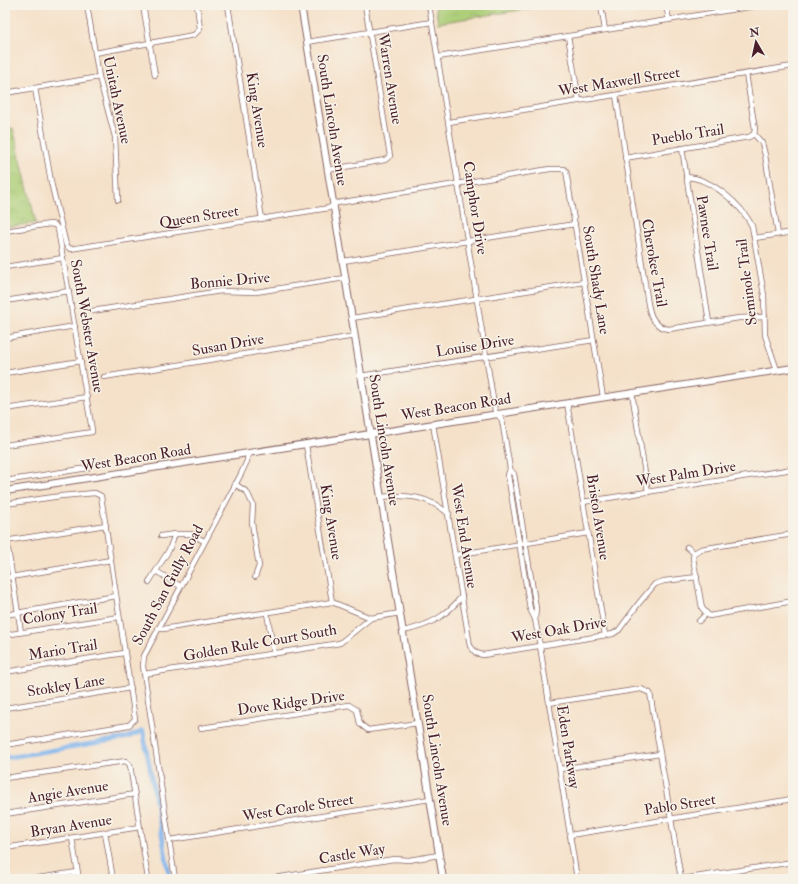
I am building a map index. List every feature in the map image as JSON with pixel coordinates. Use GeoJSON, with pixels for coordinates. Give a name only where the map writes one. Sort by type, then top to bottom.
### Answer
{"type":"FeatureCollection","features":[{"type":"Feature","properties":{"kind":"street","name":"Unitah Avenue"},"geometry":{"type":"LineString","coordinates":[[87,5],[98,77],[115,137],[118,200]]}},
{"type":"Feature","properties":{"kind":"street"},"geometry":{"type":"LineString","coordinates":[[143,5],[155,75]]}},
{"type":"Feature","properties":{"kind":"street"},"geometry":{"type":"LineString","coordinates":[[95,53],[194,35],[199,31],[200,26],[196,5]]}},
{"type":"Feature","properties":{"kind":"street","name":"King Avenue"},"geometry":{"type":"LineString","coordinates":[[228,5],[262,219]]}},
{"type":"Feature","properties":{"kind":"street","name":"South Lincoln Avenue"},"geometry":{"type":"LineString","coordinates":[[300,5],[443,879]]}},
{"type":"Feature","properties":{"kind":"street","name":"Warren Avenue"},"geometry":{"type":"LineString","coordinates":[[327,170],[384,160],[389,158],[390,154],[365,5]]}},
{"type":"Feature","properties":{"kind":"street","name":"Camphor Drive"},"geometry":{"type":"LineString","coordinates":[[429,5],[495,411],[498,414]]}},
{"type":"Feature","properties":{"kind":"street"},"geometry":{"type":"LineString","coordinates":[[601,5],[605,30]]}},
{"type":"Feature","properties":{"kind":"street"},"geometry":{"type":"LineString","coordinates":[[666,5],[669,20]]}},
{"type":"Feature","properties":{"kind":"street"},"geometry":{"type":"LineString","coordinates":[[438,57],[669,20],[727,8],[761,5]]}},
{"type":"Feature","properties":{"kind":"street"},"geometry":{"type":"LineString","coordinates":[[307,42],[432,22]]}},
{"type":"Feature","properties":{"kind":"street"},"geometry":{"type":"LineString","coordinates":[[568,36],[579,101]]}},
{"type":"Feature","properties":{"kind":"street","name":"West Maxwell Street"},"geometry":{"type":"LineString","coordinates":[[448,122],[793,66]]}},
{"type":"Feature","properties":{"kind":"street"},"geometry":{"type":"LineString","coordinates":[[746,74],[755,129],[754,134],[762,142],[778,234]]}},
{"type":"Feature","properties":{"kind":"street"},"geometry":{"type":"LineString","coordinates":[[5,93],[98,77]]}},
{"type":"Feature","properties":{"kind":"street","name":"Queen Street"},"geometry":{"type":"LineString","coordinates":[[35,88],[54,196],[69,248],[73,249],[329,208],[337,203],[554,168],[564,168]]}},
{"type":"Feature","properties":{"kind":"street","name":"Cherokee Trail"},"geometry":{"type":"LineString","coordinates":[[616,95],[650,315],[654,322],[666,328],[753,316],[765,317]]}},
{"type":"Feature","properties":{"kind":"street","name":"Pueblo Trail"},"geometry":{"type":"LineString","coordinates":[[625,158],[749,137],[754,134]]}},
{"type":"Feature","properties":{"kind":"street","name":"Pawnee Trail"},"geometry":{"type":"LineString","coordinates":[[682,148],[709,322]]}},
{"type":"Feature","properties":{"kind":"street","name":"South Shady Lane"},"geometry":{"type":"LineString","coordinates":[[564,168],[566,171],[603,397]]}},
{"type":"Feature","properties":{"kind":"street","name":"Seminole Trail"},"geometry":{"type":"LineString","coordinates":[[686,177],[694,177],[730,198],[748,219],[755,238],[764,295],[766,342],[777,370]]}},
{"type":"Feature","properties":{"kind":"street","name":"South Webster Avenue"},"geometry":{"type":"LineString","coordinates":[[5,231],[50,224],[55,225],[58,229],[92,432],[5,445]]}},
{"type":"Feature","properties":{"kind":"street"},"geometry":{"type":"LineString","coordinates":[[343,261],[575,224]]}},
{"type":"Feature","properties":{"kind":"street"},"geometry":{"type":"LineString","coordinates":[[755,238],[793,232]]}},
{"type":"Feature","properties":{"kind":"street"},"geometry":{"type":"LineString","coordinates":[[5,267],[63,258]]}},
{"type":"Feature","properties":{"kind":"street","name":"Bonnie Drive"},"geometry":{"type":"LineString","coordinates":[[92,311],[221,291],[256,292],[345,278]]}},
{"type":"Feature","properties":{"kind":"street"},"geometry":{"type":"LineString","coordinates":[[352,318],[584,282]]}},
{"type":"Feature","properties":{"kind":"street"},"geometry":{"type":"LineString","coordinates":[[5,301],[69,291]]}},
{"type":"Feature","properties":{"kind":"street"},"geometry":{"type":"LineString","coordinates":[[5,338],[75,326]]}},
{"type":"Feature","properties":{"kind":"street","name":"Susan Drive"},"geometry":{"type":"LineString","coordinates":[[104,377],[355,336]]}},
{"type":"Feature","properties":{"kind":"street","name":"Louise Drive"},"geometry":{"type":"LineString","coordinates":[[360,376],[594,340]]}},
{"type":"Feature","properties":{"kind":"street"},"geometry":{"type":"LineString","coordinates":[[5,374],[81,361]]}},
{"type":"Feature","properties":{"kind":"street","name":"West Beacon Road"},"geometry":{"type":"LineString","coordinates":[[5,491],[793,368]]}},
{"type":"Feature","properties":{"kind":"street"},"geometry":{"type":"LineString","coordinates":[[632,393],[648,492]]}},
{"type":"Feature","properties":{"kind":"street"},"geometry":{"type":"LineString","coordinates":[[5,409],[87,397]]}},
{"type":"Feature","properties":{"kind":"street","name":"Bristol Avenue"},"geometry":{"type":"LineString","coordinates":[[567,403],[605,635]]}},
{"type":"Feature","properties":{"kind":"street","name":"Eden Parkway"},"geometry":{"type":"LineString","coordinates":[[498,414],[502,420],[510,470],[514,474],[523,544],[536,608],[535,619],[577,879]]}},
{"type":"Feature","properties":{"kind":"street","name":"West End Avenue"},"geometry":{"type":"LineString","coordinates":[[433,424],[470,646],[473,651]]}},
{"type":"Feature","properties":{"kind":"street","name":"King Avenue"},"geometry":{"type":"LineString","coordinates":[[306,445],[332,602]]}},
{"type":"Feature","properties":{"kind":"street","name":"South San Gully Road"},"geometry":{"type":"LineString","coordinates":[[175,879],[144,674],[144,656],[247,461],[248,453]]}},
{"type":"Feature","properties":{"kind":"street"},"geometry":{"type":"LineString","coordinates":[[5,480],[88,468]]}},
{"type":"Feature","properties":{"kind":"street","name":"West Palm Drive"},"geometry":{"type":"LineString","coordinates":[[583,502],[793,469]]}},
{"type":"Feature","properties":{"kind":"street"},"geometry":{"type":"LineString","coordinates":[[235,484],[246,492],[253,505],[252,523],[258,559],[255,577]]}},
{"type":"Feature","properties":{"kind":"street"},"geometry":{"type":"LineString","coordinates":[[5,504],[61,496],[95,493],[99,494],[106,525],[135,719],[134,722],[129,725],[5,745]]}},
{"type":"Feature","properties":{"kind":"street"},"geometry":{"type":"LineString","coordinates":[[381,497],[399,495],[418,497],[430,502],[449,514]]}},
{"type":"Feature","properties":{"kind":"street"},"geometry":{"type":"LineString","coordinates":[[6,540],[106,525]]}},
{"type":"Feature","properties":{"kind":"street"},"geometry":{"type":"LineString","coordinates":[[5,530],[21,632]]}},
{"type":"Feature","properties":{"kind":"street"},"geometry":{"type":"LineString","coordinates":[[149,582],[169,550],[175,534]]}},
{"type":"Feature","properties":{"kind":"street"},"geometry":{"type":"LineString","coordinates":[[162,536],[191,534],[204,541]]}},
{"type":"Feature","properties":{"kind":"street"},"geometry":{"type":"LineString","coordinates":[[455,554],[588,534]]}},
{"type":"Feature","properties":{"kind":"street"},"geometry":{"type":"LineString","coordinates":[[694,552],[701,549],[793,534]]}},
{"type":"Feature","properties":{"kind":"street"},"geometry":{"type":"LineString","coordinates":[[687,546],[694,552]]}},
{"type":"Feature","properties":{"kind":"street"},"geometry":{"type":"LineString","coordinates":[[694,552],[693,558],[702,608],[709,616],[793,602]]}},
{"type":"Feature","properties":{"kind":"street"},"geometry":{"type":"LineString","coordinates":[[5,578],[111,560]]}},
{"type":"Feature","properties":{"kind":"street"},"geometry":{"type":"LineString","coordinates":[[156,571],[180,586]]}},
{"type":"Feature","properties":{"kind":"street","name":"West Oak Drive"},"geometry":{"type":"LineString","coordinates":[[473,651],[483,655],[613,634],[619,630],[655,584],[664,581],[697,577]]}},
{"type":"Feature","properties":{"kind":"street"},"geometry":{"type":"LineString","coordinates":[[5,615],[116,596]]}},
{"type":"Feature","properties":{"kind":"street"},"geometry":{"type":"LineString","coordinates":[[403,631],[424,626],[438,620],[450,610],[462,596]]}},
{"type":"Feature","properties":{"kind":"street"},"geometry":{"type":"LineString","coordinates":[[158,628],[163,629],[332,602],[371,618],[400,613]]}},
{"type":"Feature","properties":{"kind":"street"},"geometry":{"type":"LineString","coordinates":[[267,612],[274,654]]}},
{"type":"Feature","properties":{"kind":"street"},"geometry":{"type":"LineString","coordinates":[[699,621],[706,614]]}},
{"type":"Feature","properties":{"kind":"street","name":"Colony Trail"},"geometry":{"type":"LineString","coordinates":[[5,635],[119,617]]}},
{"type":"Feature","properties":{"kind":"street","name":"Golden Rule Court South"},"geometry":{"type":"LineString","coordinates":[[144,674],[340,643],[371,618]]}},
{"type":"Feature","properties":{"kind":"street","name":"Mario Trail"},"geometry":{"type":"LineString","coordinates":[[5,672],[124,653]]}},
{"type":"Feature","properties":{"kind":"street","name":"Stokley Lane"},"geometry":{"type":"LineString","coordinates":[[5,708],[131,688]]}},
{"type":"Feature","properties":{"kind":"street"},"geometry":{"type":"LineString","coordinates":[[549,703],[641,689],[650,693],[681,879],[793,862]]}},
{"type":"Feature","properties":{"kind":"street","name":"Dove Ridge Drive"},"geometry":{"type":"LineString","coordinates":[[201,728],[349,704],[357,710],[360,724],[368,730],[418,722]]}},
{"type":"Feature","properties":{"kind":"street"},"geometry":{"type":"LineString","coordinates":[[560,769],[660,754]]}},
{"type":"Feature","properties":{"kind":"street"},"geometry":{"type":"LineString","coordinates":[[5,778],[122,760],[129,763],[148,879]]}},
{"type":"Feature","properties":{"kind":"street","name":"Angie Avenue"},"geometry":{"type":"LineString","coordinates":[[5,814],[135,794]]}},
{"type":"Feature","properties":{"kind":"street","name":"West Carole Street"},"geometry":{"type":"LineString","coordinates":[[170,840],[430,799]]}},
{"type":"Feature","properties":{"kind":"street","name":"Pablo Street"},"geometry":{"type":"LineString","coordinates":[[570,835],[793,799]]}},
{"type":"Feature","properties":{"kind":"street","name":"Bryan Avenue"},"geometry":{"type":"LineString","coordinates":[[6,848],[140,827]]}},
{"type":"Feature","properties":{"kind":"street"},"geometry":{"type":"LineString","coordinates":[[5,833],[6,848]]}},
{"type":"Feature","properties":{"kind":"street"},"geometry":{"type":"LineString","coordinates":[[105,833],[113,879]]}},
{"type":"Feature","properties":{"kind":"street"},"geometry":{"type":"LineString","coordinates":[[72,838],[79,879]]}},
{"type":"Feature","properties":{"kind":"street","name":"Castle Way"},"geometry":{"type":"LineString","coordinates":[[268,879],[394,859],[409,860],[439,855]]}},
{"type":"Feature","properties":{"kind":"street"},"geometry":{"type":"LineString","coordinates":[[32,879],[78,872]]}},
{"type":"Feature","properties":{"kind":"green space"},"geometry":{"type":"Polygon","coordinates":[[[435,5],[552,5],[438,23],[435,5]]]}},
{"type":"Feature","properties":{"kind":"green space"},"geometry":{"type":"Polygon","coordinates":[[[13,128],[36,223],[5,227],[5,130],[13,128]]]}},
{"type":"Feature","properties":{"kind":"waterway"},"geometry":{"type":"LineString","coordinates":[[5,758],[126,738],[143,731],[170,879]]}}]}
